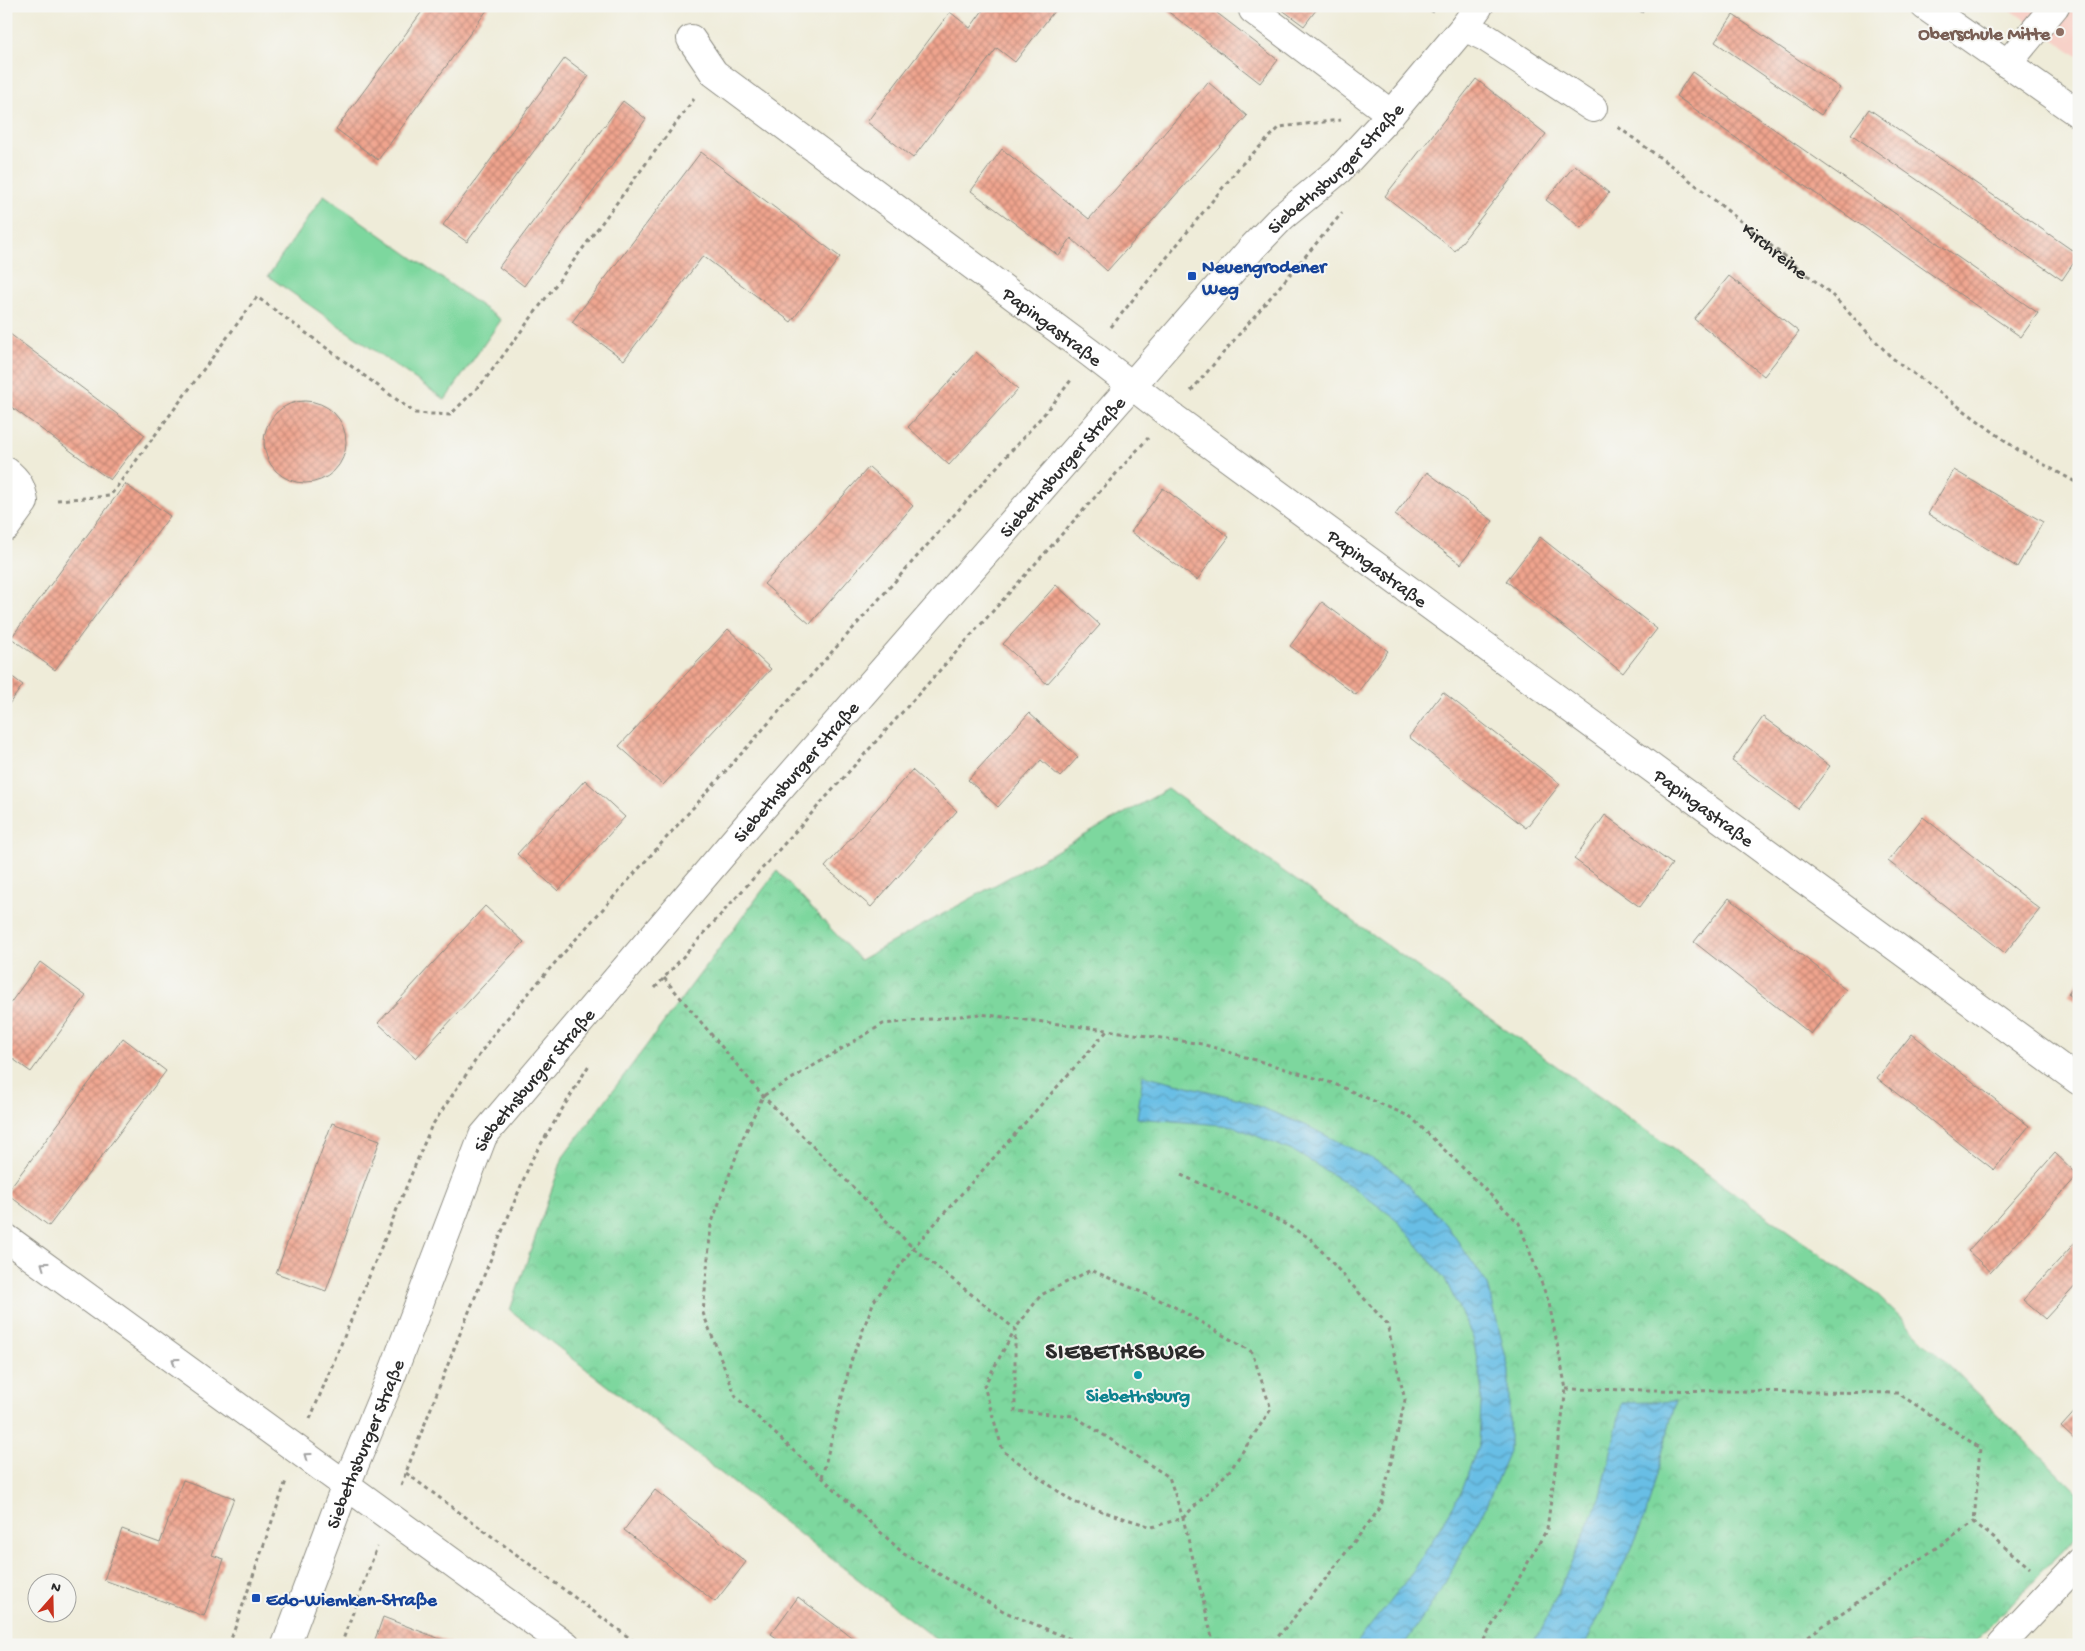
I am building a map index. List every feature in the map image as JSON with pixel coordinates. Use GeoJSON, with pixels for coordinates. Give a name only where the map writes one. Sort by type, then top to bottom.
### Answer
{"type":"FeatureCollection","features":[{"type":"Feature","properties":{"kind":"street"},"geometry":{"type":"LineString","coordinates":[[1925,6],[2079,114]]}},
{"type":"Feature","properties":{"kind":"street"},"geometry":{"type":"LineString","coordinates":[[2007,64],[2054,6]]}},
{"type":"Feature","properties":{"kind":"street"},"geometry":{"type":"LineString","coordinates":[[1253,10],[1391,114]]}},
{"type":"Feature","properties":{"kind":"street"},"geometry":{"type":"LineString","coordinates":[[1471,16],[1485,37],[1593,108]]}},
{"type":"Feature","properties":{"kind":"street","name":"Siebethsburger Straße"},"geometry":{"type":"LineString","coordinates":[[286,1645],[346,1485],[391,1377],[483,1136],[751,821],[1252,248],[1282,217],[1339,170],[1391,114],[1471,16]]}},
{"type":"Feature","properties":{"kind":"street","name":"Papingastraße"},"geometry":{"type":"LineString","coordinates":[[691,39],[714,73],[1133,386],[1170,416],[2079,1080]]}},
{"type":"Feature","properties":{"kind":"street"},"geometry":{"type":"LineString","coordinates":[[6,471],[15,478],[22,490],[24,502],[6,527]]}},
{"type":"Feature","properties":{"kind":"street"},"geometry":{"type":"LineString","coordinates":[[6,1238],[566,1645]]}},
{"type":"Feature","properties":{"kind":"street"},"geometry":{"type":"LineString","coordinates":[[2001,1645],[2079,1562]]}},
{"type":"Feature","properties":{"kind":"path"},"geometry":{"type":"LineString","coordinates":[[1633,6],[1645,13]]}},
{"type":"Feature","properties":{"kind":"path"},"geometry":{"type":"LineString","coordinates":[[24,502],[110,496],[257,296],[415,413],[450,415],[484,381],[714,73]]}},
{"type":"Feature","properties":{"kind":"path","name":"Kirchreihe"},"geometry":{"type":"LineString","coordinates":[[1593,108],[1677,170],[1830,293],[1891,357],[2018,450],[2079,484]]}},
{"type":"Feature","properties":{"kind":"path"},"geometry":{"type":"LineString","coordinates":[[652,992],[1127,461],[1170,416],[1345,209]]}},
{"type":"Feature","properties":{"kind":"path"},"geometry":{"type":"LineString","coordinates":[[664,978],[763,1096],[913,1248],[1015,1329]]}},
{"type":"Feature","properties":{"kind":"path"},"geometry":{"type":"LineString","coordinates":[[1085,1645],[1005,1612],[904,1554],[736,1397],[703,1313],[711,1225],[742,1140],[763,1096],[883,1024],[980,1014],[1107,1030],[1202,1044],[1332,1083],[1410,1117],[1519,1223],[1548,1303],[1566,1389],[1547,1529],[1481,1645]]}},
{"type":"Feature","properties":{"kind":"path"},"geometry":{"type":"LineString","coordinates":[[822,1477],[851,1361],[874,1301],[913,1248],[1107,1030]]}},
{"type":"Feature","properties":{"kind":"path"},"geometry":{"type":"LineString","coordinates":[[341,1645],[389,1515],[459,1336],[532,1159],[591,1063]]}},
{"type":"Feature","properties":{"kind":"path"},"geometry":{"type":"LineString","coordinates":[[1181,1175],[1250,1205],[1310,1238],[1387,1324],[1405,1400],[1381,1507],[1320,1586],[1271,1645]]}},
{"type":"Feature","properties":{"kind":"path"},"geometry":{"type":"LineString","coordinates":[[1091,1270],[1173,1306],[1252,1352],[1271,1409],[1231,1469],[1183,1518],[1152,1527],[1073,1502],[1003,1451],[984,1386],[1015,1329],[1041,1295],[1091,1270]]}},
{"type":"Feature","properties":{"kind":"path"},"geometry":{"type":"LineString","coordinates":[[1015,1329],[1015,1411],[1074,1416],[1169,1477],[1183,1518],[1214,1645]]}},
{"type":"Feature","properties":{"kind":"path"},"geometry":{"type":"LineString","coordinates":[[1566,1389],[1898,1393],[1980,1448],[1974,1522]]}},
{"type":"Feature","properties":{"kind":"path"},"geometry":{"type":"LineString","coordinates":[[406,1473],[639,1645]]}},
{"type":"Feature","properties":{"kind":"path"},"geometry":{"type":"LineString","coordinates":[[1974,1522],[2054,1587]]}},
{"type":"Feature","properties":{"kind":"path"},"geometry":{"type":"LineString","coordinates":[[1795,1645],[1974,1522]]}},
{"type":"Feature","properties":{"kind":"shaded area","name":"Oberschule Mitte"},"geometry":{"type":"Polygon","coordinates":[[[2005,6],[2079,6],[2079,57],[2005,6]]]}},
{"type":"Feature","properties":{"kind":"green space"},"geometry":{"type":"Polygon","coordinates":[[[324,195],[501,320],[445,400],[268,276],[324,195]]]}},
{"type":"Feature","properties":{"kind":"green space"},"geometry":{"type":"Polygon","coordinates":[[[1168,789],[1876,1294],[2079,1494],[2079,1533],[1972,1645],[943,1645],[510,1310],[563,1157],[777,871],[860,960],[1168,789]]]}},
{"type":"Feature","properties":{"kind":"water"},"geometry":{"type":"Polygon","coordinates":[[[1143,1075],[1240,1099],[1305,1125],[1392,1169],[1446,1224],[1488,1285],[1509,1370],[1509,1451],[1483,1513],[1441,1590],[1404,1645],[1355,1645],[1413,1572],[1459,1496],[1479,1443],[1482,1385],[1473,1338],[1445,1279],[1396,1219],[1351,1186],[1295,1152],[1233,1126],[1137,1118],[1143,1075]]]}},
{"type":"Feature","properties":{"kind":"water"},"geometry":{"type":"Polygon","coordinates":[[[1676,1401],[1645,1518],[1585,1645],[1531,1645],[1543,1627],[1601,1496],[1622,1403],[1676,1401]]]}},
{"type":"Feature","properties":{"kind":"building"},"geometry":{"type":"Polygon","coordinates":[[[426,6],[490,6],[378,160],[336,129],[426,6]]]}},
{"type":"Feature","properties":{"kind":"building"},"geometry":{"type":"Polygon","coordinates":[[[986,6],[1058,6],[1015,62],[997,48],[913,158],[867,122],[950,12],[970,28],[986,6]]]}},
{"type":"Feature","properties":{"kind":"building"},"geometry":{"type":"Polygon","coordinates":[[[1161,6],[1208,6],[1278,60],[1260,83],[1161,6]]]}},
{"type":"Feature","properties":{"kind":"building"},"geometry":{"type":"Polygon","coordinates":[[[1277,6],[1319,6],[1304,26],[1277,6]]]}},
{"type":"Feature","properties":{"kind":"building"},"geometry":{"type":"Polygon","coordinates":[[[1733,15],[1840,88],[1821,115],[1715,42],[1733,15]]]}},
{"type":"Feature","properties":{"kind":"building"},"geometry":{"type":"Polygon","coordinates":[[[565,58],[589,76],[467,242],[443,225],[565,58]]]}},
{"type":"Feature","properties":{"kind":"building"},"geometry":{"type":"Polygon","coordinates":[[[1692,72],[2038,313],[2021,337],[1676,96],[1692,72]]]}},
{"type":"Feature","properties":{"kind":"building"},"geometry":{"type":"Polygon","coordinates":[[[1476,79],[1546,134],[1455,251],[1385,196],[1476,79]]]}},
{"type":"Feature","properties":{"kind":"building"},"geometry":{"type":"Polygon","coordinates":[[[1208,82],[1247,116],[1107,271],[1071,238],[1059,256],[971,191],[1002,149],[1089,219],[1208,82]]]}},
{"type":"Feature","properties":{"kind":"building"},"geometry":{"type":"Polygon","coordinates":[[[623,101],[646,119],[524,286],[499,267],[623,101]]]}},
{"type":"Feature","properties":{"kind":"building"},"geometry":{"type":"Polygon","coordinates":[[[1869,109],[2079,255],[2062,280],[1851,134],[1869,109]]]}},
{"type":"Feature","properties":{"kind":"building"},"geometry":{"type":"Polygon","coordinates":[[[701,152],[840,257],[791,322],[703,256],[624,360],[572,322],[701,152]]]}},
{"type":"Feature","properties":{"kind":"building"},"geometry":{"type":"Polygon","coordinates":[[[1575,165],[1609,193],[1581,228],[1546,200],[1575,165]]]}},
{"type":"Feature","properties":{"kind":"building"},"geometry":{"type":"Polygon","coordinates":[[[1729,276],[1799,332],[1764,376],[1694,319],[1729,276]]]}},
{"type":"Feature","properties":{"kind":"building"},"geometry":{"type":"Polygon","coordinates":[[[6,331],[145,435],[110,480],[6,403],[6,331]]]}},
{"type":"Feature","properties":{"kind":"building"},"geometry":{"type":"Polygon","coordinates":[[[976,352],[1018,389],[949,465],[908,427],[976,352]]]}},
{"type":"Feature","properties":{"kind":"building"},"geometry":{"type":"Polygon","coordinates":[[[305,401],[321,404],[334,413],[343,426],[346,442],[343,458],[334,471],[321,480],[305,483],[289,480],[276,471],[267,458],[264,442],[267,426],[276,413],[289,404],[305,401]]]}},
{"type":"Feature","properties":{"kind":"building"},"geometry":{"type":"Polygon","coordinates":[[[869,467],[913,506],[810,624],[764,584],[869,467]]]}},
{"type":"Feature","properties":{"kind":"building"},"geometry":{"type":"Polygon","coordinates":[[[1954,470],[2043,522],[2017,567],[1928,514],[1954,470]]]}},
{"type":"Feature","properties":{"kind":"building"},"geometry":{"type":"Polygon","coordinates":[[[1427,472],[1493,521],[1461,564],[1395,515],[1427,472]]]}},
{"type":"Feature","properties":{"kind":"building"},"geometry":{"type":"Polygon","coordinates":[[[125,484],[170,516],[55,670],[11,638],[125,484]]]}},
{"type":"Feature","properties":{"kind":"building"},"geometry":{"type":"Polygon","coordinates":[[[1163,488],[1229,537],[1197,580],[1131,532],[1163,488]]]}},
{"type":"Feature","properties":{"kind":"building"},"geometry":{"type":"Polygon","coordinates":[[[1540,537],[1657,629],[1623,673],[1506,581],[1540,537]]]}},
{"type":"Feature","properties":{"kind":"building"},"geometry":{"type":"Polygon","coordinates":[[[1056,585],[1100,625],[1047,684],[1003,644],[1056,585]]]}},
{"type":"Feature","properties":{"kind":"building"},"geometry":{"type":"Polygon","coordinates":[[[1322,602],[1388,651],[1356,695],[1290,646],[1322,602]]]}},
{"type":"Feature","properties":{"kind":"building"},"geometry":{"type":"Polygon","coordinates":[[[728,629],[771,669],[663,785],[619,746],[728,629]]]}},
{"type":"Feature","properties":{"kind":"building"},"geometry":{"type":"Polygon","coordinates":[[[6,672],[23,685],[6,708],[6,672]]]}},
{"type":"Feature","properties":{"kind":"building"},"geometry":{"type":"Polygon","coordinates":[[[1443,692],[1560,784],[1526,828],[1409,737],[1443,692]]]}},
{"type":"Feature","properties":{"kind":"building"},"geometry":{"type":"Polygon","coordinates":[[[1029,713],[1078,757],[1060,777],[1041,760],[998,807],[968,780],[1029,713]]]}},
{"type":"Feature","properties":{"kind":"building"},"geometry":{"type":"Polygon","coordinates":[[[1763,717],[1830,766],[1798,809],[1732,761],[1763,717]]]}},
{"type":"Feature","properties":{"kind":"building"},"geometry":{"type":"Polygon","coordinates":[[[912,770],[957,811],[871,907],[825,867],[912,770]]]}},
{"type":"Feature","properties":{"kind":"building"},"geometry":{"type":"Polygon","coordinates":[[[585,780],[625,817],[558,891],[517,854],[585,780]]]}},
{"type":"Feature","properties":{"kind":"building"},"geometry":{"type":"Polygon","coordinates":[[[1605,815],[1672,864],[1640,907],[1574,859],[1605,815]]]}},
{"type":"Feature","properties":{"kind":"building"},"geometry":{"type":"Polygon","coordinates":[[[1923,817],[2040,909],[2005,953],[1888,861],[1923,817]]]}},
{"type":"Feature","properties":{"kind":"building"},"geometry":{"type":"Polygon","coordinates":[[[1729,898],[1846,990],[1811,1034],[1694,942],[1729,898]]]}},
{"type":"Feature","properties":{"kind":"building"},"geometry":{"type":"Polygon","coordinates":[[[485,906],[524,942],[416,1058],[378,1023],[485,906]]]}},
{"type":"Feature","properties":{"kind":"building"},"geometry":{"type":"Polygon","coordinates":[[[40,962],[86,996],[31,1072],[6,1054],[6,1009],[40,962]]]}},
{"type":"Feature","properties":{"kind":"building"},"geometry":{"type":"Polygon","coordinates":[[[2079,980],[2079,1003],[2068,994],[2079,980]]]}},
{"type":"Feature","properties":{"kind":"building"},"geometry":{"type":"Polygon","coordinates":[[[1912,1034],[2029,1126],[1994,1170],[1877,1078],[1912,1034]]]}},
{"type":"Feature","properties":{"kind":"building"},"geometry":{"type":"Polygon","coordinates":[[[123,1038],[166,1071],[49,1226],[6,1193],[123,1038]]]}},
{"type":"Feature","properties":{"kind":"building"},"geometry":{"type":"Polygon","coordinates":[[[332,1123],[380,1140],[326,1291],[276,1273],[332,1123]]]}},
{"type":"Feature","properties":{"kind":"building"},"geometry":{"type":"Polygon","coordinates":[[[2055,1153],[2078,1175],[1991,1272],[1968,1251],[2055,1153]]]}},
{"type":"Feature","properties":{"kind":"building"},"geometry":{"type":"Polygon","coordinates":[[[2079,1238],[2079,1282],[2045,1319],[2023,1300],[2079,1238]]]}},
{"type":"Feature","properties":{"kind":"building"},"geometry":{"type":"Polygon","coordinates":[[[2079,1407],[2079,1444],[2061,1427],[2079,1407]]]}},
{"type":"Feature","properties":{"kind":"building"},"geometry":{"type":"Polygon","coordinates":[[[183,1480],[234,1498],[212,1555],[224,1559],[204,1616],[104,1580],[122,1529],[160,1543],[183,1480]]]}},
{"type":"Feature","properties":{"kind":"building"},"geometry":{"type":"Polygon","coordinates":[[[655,1490],[746,1562],[715,1602],[624,1530],[655,1490]]]}},
{"type":"Feature","properties":{"kind":"building"},"geometry":{"type":"Polygon","coordinates":[[[798,1597],[862,1645],[786,1645],[771,1634],[798,1597]]]}},
{"type":"Feature","properties":{"kind":"building"},"geometry":{"type":"Polygon","coordinates":[[[383,1617],[456,1645],[373,1645],[383,1617]]]}},
{"type":"Feature","properties":{"kind":"place","name":"Oberschule Mitte"},"geometry":{"type":"Point","coordinates":[2060,32]}},
{"type":"Feature","properties":{"kind":"place","name":"Neuengrodener Weg"},"geometry":{"type":"Point","coordinates":[1192,276]}},
{"type":"Feature","properties":{"kind":"place","name":"Siebethsburg"},"geometry":{"type":"Point","coordinates":[1138,1375]}},
{"type":"Feature","properties":{"kind":"place","name":"Edo-Wiemken-Straße"},"geometry":{"type":"Point","coordinates":[256,1598]}},
{"type":"Feature","properties":{"kind":"district","name":"SIEBETHSBURG"},"geometry":{"type":"Point","coordinates":[1125,1350]}}]}
